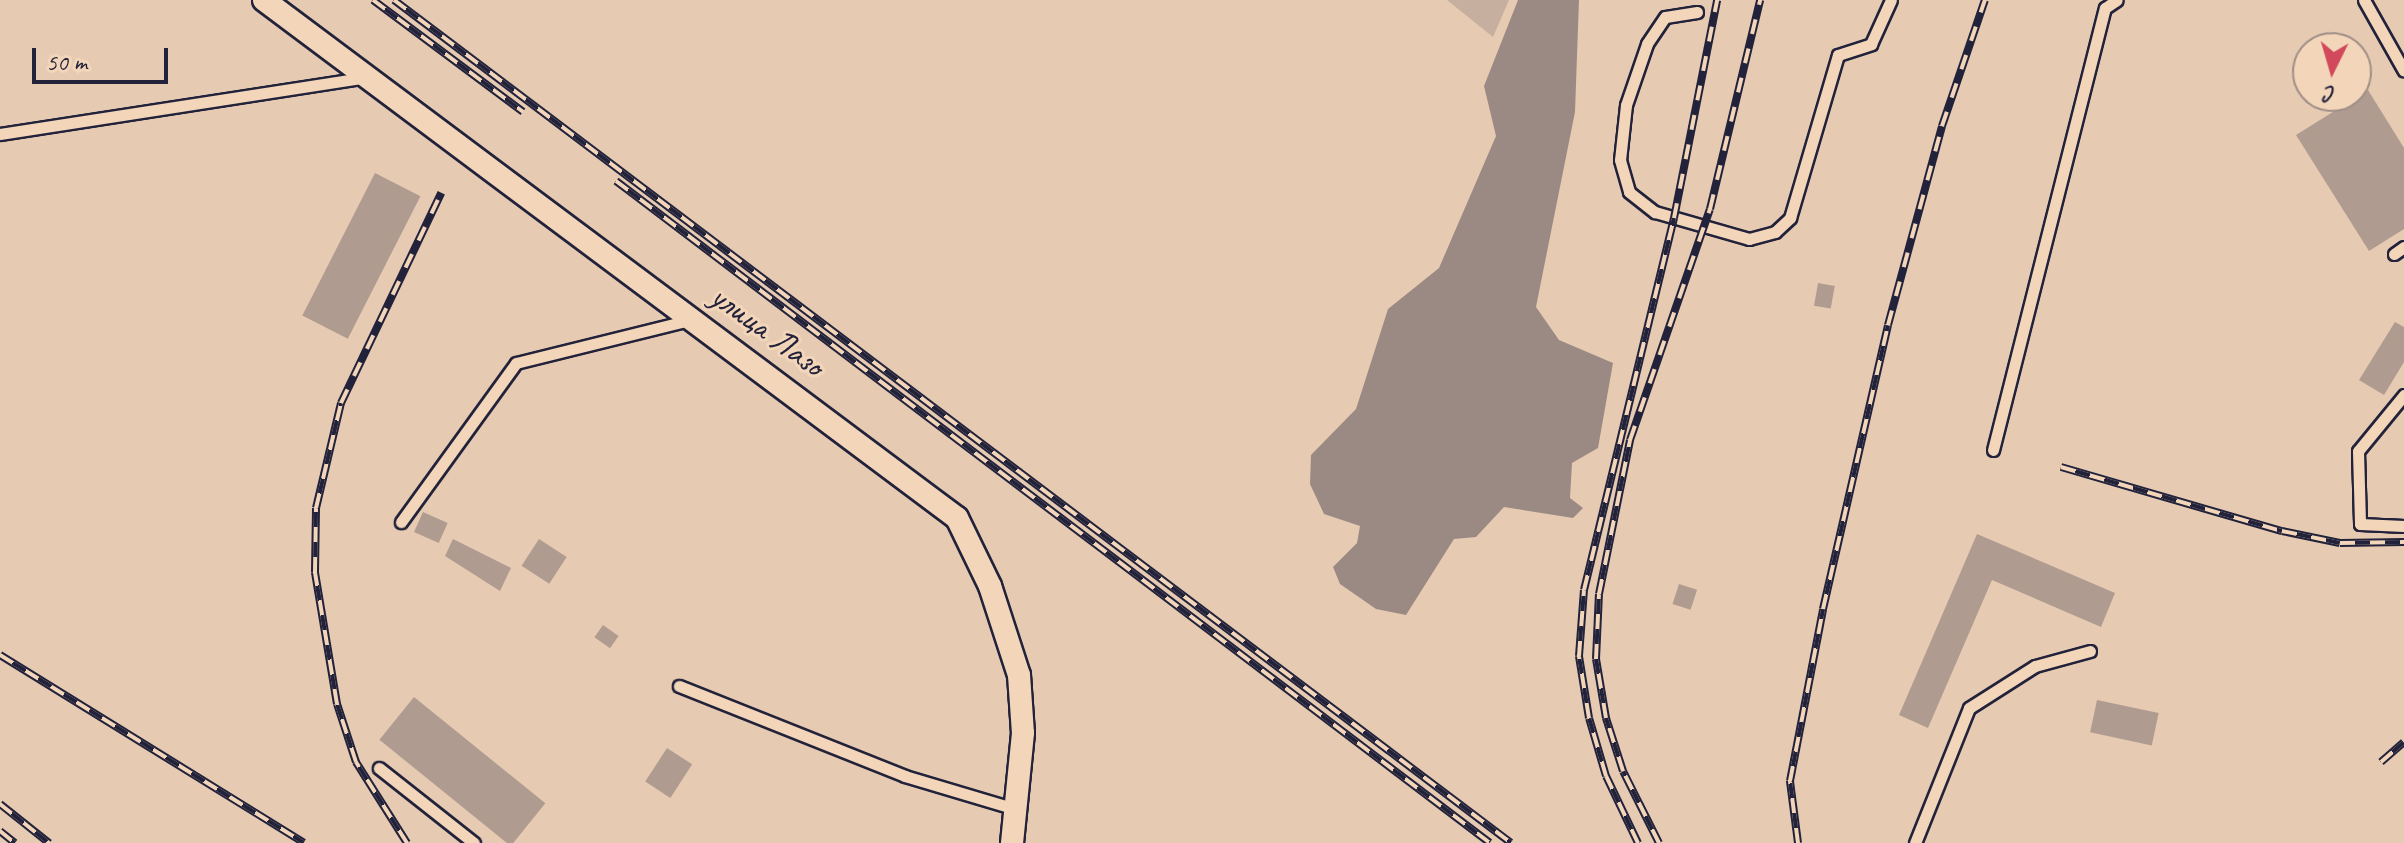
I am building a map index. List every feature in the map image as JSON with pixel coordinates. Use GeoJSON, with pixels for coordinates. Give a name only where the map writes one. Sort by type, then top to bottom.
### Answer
{"type":"FeatureCollection","features":[{"type":"Feature","properties":{"kind":"street","name":"улица Лазо"},"geometry":{"type":"LineString","coordinates":[[264,0],[694,318],[957,518],[990,586],[1019,675],[1023,733],[1012,843]]}},
{"type":"Feature","properties":{"kind":"lane"},"geometry":{"type":"LineString","coordinates":[[1697,12],[1665,17],[1647,44],[1626,105],[1620,160],[1629,192],[1655,212],[1749,239],[1775,232],[1790,218],[1838,55],[1871,44],[1891,0]]}},
{"type":"Feature","properties":{"kind":"lane"},"geometry":{"type":"LineString","coordinates":[[1993,450],[2105,8],[2117,0]]}},
{"type":"Feature","properties":{"kind":"lane"},"geometry":{"type":"LineString","coordinates":[[2364,0],[2404,71]]}},
{"type":"Feature","properties":{"kind":"lane"},"geometry":{"type":"LineString","coordinates":[[0,134],[368,77]]}},
{"type":"Feature","properties":{"kind":"lane"},"geometry":{"type":"LineString","coordinates":[[401,522],[516,363],[694,318]]}},
{"type":"Feature","properties":{"kind":"lane"},"geometry":{"type":"LineString","coordinates":[[2404,395],[2358,451],[2360,524],[2404,526]]}},
{"type":"Feature","properties":{"kind":"lane"},"geometry":{"type":"LineString","coordinates":[[1915,843],[1969,708],[2035,666],[2090,651]]}},
{"type":"Feature","properties":{"kind":"lane"},"geometry":{"type":"LineString","coordinates":[[679,686],[905,776],[1016,809]]}},
{"type":"Feature","properties":{"kind":"lane"},"geometry":{"type":"LineString","coordinates":[[379,768],[474,843]]}},
{"type":"Feature","properties":{"kind":"shaded area"},"geometry":{"type":"Polygon","coordinates":[[[1447,0],[1509,0],[1493,37],[1447,0]]]}},
{"type":"Feature","properties":{"kind":"shaded area"},"geometry":{"type":"Polygon","coordinates":[[[1518,0],[1579,0],[1575,112],[1536,307],[1559,340],[1613,363],[1598,448],[1572,463],[1570,498],[1583,508],[1573,518],[1504,507],[1476,537],[1454,539],[1406,615],[1376,609],[1340,584],[1333,567],[1357,543],[1360,526],[1324,514],[1310,484],[1311,455],[1356,409],[1388,309],[1439,268],[1496,136],[1484,86],[1518,0]]]}},
{"type":"Feature","properties":{"kind":"building"},"geometry":{"type":"Polygon","coordinates":[[[2372,96],[2404,148],[2404,229],[2369,251],[2296,135],[2333,112],[2372,112],[2372,96]]]}},
{"type":"Feature","properties":{"kind":"building"},"geometry":{"type":"Polygon","coordinates":[[[375,173],[420,196],[348,339],[302,316],[375,173]]]}},
{"type":"Feature","properties":{"kind":"building"},"geometry":{"type":"Polygon","coordinates":[[[1818,283],[1835,286],[1831,309],[1814,306],[1818,283]]]}},
{"type":"Feature","properties":{"kind":"building"},"geometry":{"type":"Polygon","coordinates":[[[2395,322],[2404,327],[2404,362],[2384,395],[2359,380],[2395,322]]]}},
{"type":"Feature","properties":{"kind":"building"},"geometry":{"type":"Polygon","coordinates":[[[423,512],[448,523],[439,543],[414,532],[423,512]]]}},
{"type":"Feature","properties":{"kind":"building"},"geometry":{"type":"Polygon","coordinates":[[[1977,534],[2115,593],[2101,627],[1992,580],[1928,728],[1899,715],[1977,534]]]}},
{"type":"Feature","properties":{"kind":"building"},"geometry":{"type":"Polygon","coordinates":[[[453,539],[511,568],[500,591],[445,556],[453,539]]]}},
{"type":"Feature","properties":{"kind":"building"},"geometry":{"type":"Polygon","coordinates":[[[539,539],[567,557],[549,584],[522,566],[539,539]]]}},
{"type":"Feature","properties":{"kind":"building"},"geometry":{"type":"Polygon","coordinates":[[[1679,584],[1697,590],[1691,610],[1673,604],[1679,584]]]}},
{"type":"Feature","properties":{"kind":"building"},"geometry":{"type":"Polygon","coordinates":[[[603,625],[619,636],[610,648],[594,637],[603,625]]]}},
{"type":"Feature","properties":{"kind":"building"},"geometry":{"type":"Polygon","coordinates":[[[414,697],[545,803],[513,843],[507,843],[379,740],[414,697]]]}},
{"type":"Feature","properties":{"kind":"building"},"geometry":{"type":"Polygon","coordinates":[[[2097,700],[2159,713],[2152,745],[2090,732],[2097,700]]]}},
{"type":"Feature","properties":{"kind":"building"},"geometry":{"type":"Polygon","coordinates":[[[667,748],[692,764],[670,798],[645,782],[667,748]]]}},
{"type":"Feature","properties":{"kind":"railway"},"geometry":{"type":"LineString","coordinates":[[373,0],[523,112]]}},
{"type":"Feature","properties":{"kind":"railway"},"geometry":{"type":"LineString","coordinates":[[394,0],[1511,843]]}},
{"type":"Feature","properties":{"kind":"railway"},"geometry":{"type":"LineString","coordinates":[[1638,843],[1606,776],[1589,718],[1579,656],[1584,590],[1674,218],[1717,0]]}},
{"type":"Feature","properties":{"kind":"railway"},"geometry":{"type":"LineString","coordinates":[[1659,843],[1623,771],[1606,718],[1596,659],[1599,594],[1630,440],[1710,209],[1760,0]]}},
{"type":"Feature","properties":{"kind":"railway"},"geometry":{"type":"LineString","coordinates":[[1798,843],[1790,781],[1823,609],[1888,325],[1942,126],[1985,0]]}},
{"type":"Feature","properties":{"kind":"railway"},"geometry":{"type":"LineString","coordinates":[[616,181],[1490,843]]}},
{"type":"Feature","properties":{"kind":"railway"},"geometry":{"type":"LineString","coordinates":[[407,843],[356,762],[337,704],[315,572],[316,508],[341,403],[441,193]]}},
{"type":"Feature","properties":{"kind":"railway"},"geometry":{"type":"LineString","coordinates":[[2061,467],[2282,531],[2340,543],[2404,542]]}},
{"type":"Feature","properties":{"kind":"railway"},"geometry":{"type":"LineString","coordinates":[[0,655],[304,843]]}},
{"type":"Feature","properties":{"kind":"railway"},"geometry":{"type":"LineString","coordinates":[[2381,762],[2404,742]]}},
{"type":"Feature","properties":{"kind":"railway"},"geometry":{"type":"LineString","coordinates":[[0,804],[49,843]]}},
{"type":"Feature","properties":{"kind":"railway"},"geometry":{"type":"LineString","coordinates":[[0,831],[15,843]]}}]}
